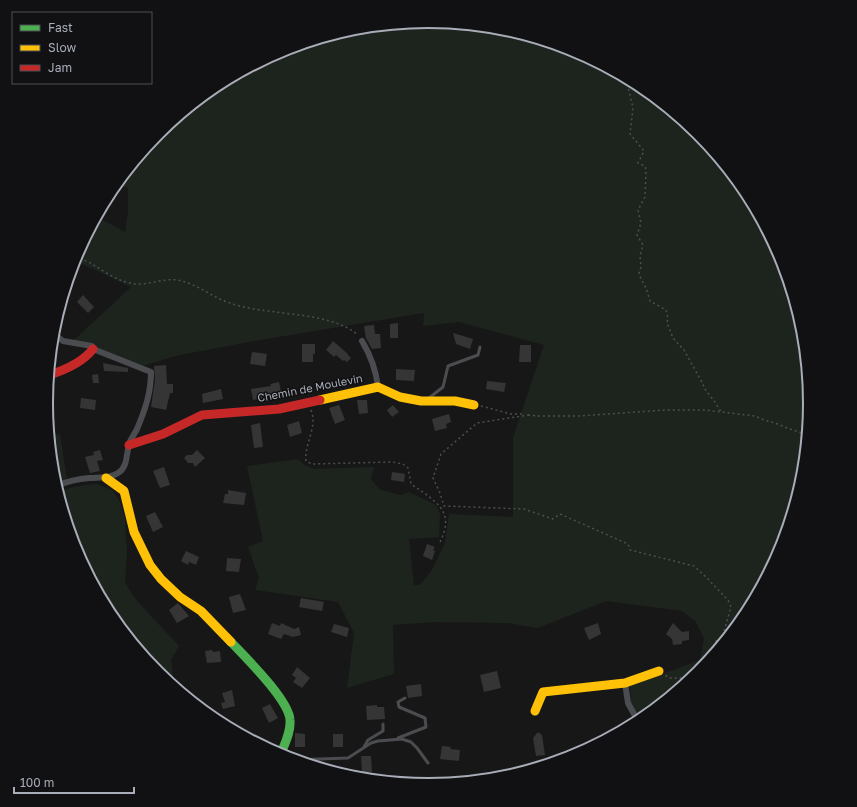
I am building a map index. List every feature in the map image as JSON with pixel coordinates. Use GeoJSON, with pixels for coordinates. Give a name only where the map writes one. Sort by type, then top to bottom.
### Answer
{"type":"FeatureCollection","features":[{"type":"Feature","properties":{"kind":"street"},"geometry":{"type":"LineString","coordinates":[[59,338],[63,341],[92,346],[93,350],[151,372],[151,386],[148,400],[129,445],[126,461],[120,473],[106,478],[88,478],[62,484]]}},
{"type":"Feature","properties":{"kind":"street"},"geometry":{"type":"LineString","coordinates":[[362,341],[369,353],[376,372],[378,387]]}},
{"type":"Feature","properties":{"kind":"street"},"geometry":{"type":"LineString","coordinates":[[54,374],[90,355],[93,350]]}},
{"type":"Feature","properties":{"kind":"street","name":"Chemin de Moulevin"},"geometry":{"type":"LineString","coordinates":[[129,445],[163,434],[202,415],[279,409],[378,387],[400,397],[426,401],[455,401],[474,405]]}},
{"type":"Feature","properties":{"kind":"street"},"geometry":{"type":"LineString","coordinates":[[106,478],[124,491],[134,532],[153,570],[180,597],[201,610],[269,684],[283,703],[290,717],[289,733],[283,749]]}},
{"type":"Feature","properties":{"kind":"street"},"geometry":{"type":"LineString","coordinates":[[535,711],[543,692],[625,683],[659,671]]}},
{"type":"Feature","properties":{"kind":"street"},"geometry":{"type":"LineString","coordinates":[[625,683],[628,703],[636,717]]}},
{"type":"Feature","properties":{"kind":"lane"},"geometry":{"type":"LineString","coordinates":[[426,401],[443,387],[448,366],[478,355],[480,347]]}},
{"type":"Feature","properties":{"kind":"lane"},"geometry":{"type":"LineString","coordinates":[[394,739],[426,727],[425,718],[400,707],[398,702],[405,698]]}},
{"type":"Feature","properties":{"kind":"lane"},"geometry":{"type":"LineString","coordinates":[[364,747],[368,740],[383,730],[383,724]]}},
{"type":"Feature","properties":{"kind":"lane"},"geometry":{"type":"LineString","coordinates":[[309,759],[348,758],[364,747],[378,741],[402,739],[411,742],[428,763]]}},
{"type":"Feature","properties":{"kind":"path"},"geometry":{"type":"LineString","coordinates":[[628,86],[633,108],[630,134],[644,151],[638,163],[646,166],[645,197],[638,210],[641,223],[637,235],[643,245],[640,256],[641,267],[639,273],[650,301],[666,310],[668,318],[667,324],[673,338],[684,350],[704,388],[721,412]]}},
{"type":"Feature","properties":{"kind":"path"},"geometry":{"type":"LineString","coordinates":[[82,260],[115,278],[130,284],[147,283],[164,279],[179,280],[227,302],[268,312],[304,315],[336,323],[357,334],[362,341]]}},
{"type":"Feature","properties":{"kind":"path"},"geometry":{"type":"LineString","coordinates":[[307,402],[313,416],[313,427],[305,452],[306,461],[312,464],[392,462],[402,464],[408,468],[411,484],[437,503],[444,512],[445,522],[443,536],[439,544]]}},
{"type":"Feature","properties":{"kind":"path"},"geometry":{"type":"LineString","coordinates":[[474,405],[511,414],[539,416],[579,416],[665,410],[705,410],[755,416],[803,433]]}},
{"type":"Feature","properties":{"kind":"path"},"geometry":{"type":"LineString","coordinates":[[529,415],[477,423],[441,454],[433,478],[444,506],[524,509],[553,519],[560,514],[628,544],[630,550],[694,566],[728,600],[731,607],[722,637]]}},
{"type":"Feature","properties":{"kind":"path"},"geometry":{"type":"LineString","coordinates":[[711,651],[716,641],[721,639]]}},
{"type":"Feature","properties":{"kind":"path"},"geometry":{"type":"LineString","coordinates":[[659,671],[669,678],[684,678]]}},
{"type":"Feature","properties":{"kind":"shaded area"},"geometry":{"type":"Polygon","coordinates":[[[428,28],[478,31],[502,35],[549,48],[572,57],[595,67],[637,91],[676,121],[694,138],[711,156],[741,195],[765,237],[775,260],[784,283],[797,330],[801,354],[804,404],[801,453],[797,477],[784,524],[775,547],[765,570],[741,612],[711,651],[694,669],[676,686],[638,715],[631,702],[630,686],[700,660],[704,638],[696,622],[682,611],[606,601],[538,628],[508,623],[436,622],[393,625],[394,674],[347,688],[354,633],[338,602],[255,590],[259,578],[248,547],[263,541],[247,466],[298,459],[306,466],[314,469],[374,467],[371,479],[379,489],[400,495],[409,492],[436,505],[440,514],[439,537],[409,539],[414,585],[420,585],[432,570],[445,543],[449,514],[513,517],[513,438],[544,345],[459,322],[423,326],[424,313],[254,341],[175,356],[143,366],[74,340],[131,287],[81,263],[101,219],[125,232],[128,211],[128,188],[123,186],[146,156],[163,138],[181,121],[220,91],[262,67],[285,57],[308,48],[355,35],[379,31],[428,28]]]}},
{"type":"Feature","properties":{"kind":"shaded area"},"geometry":{"type":"Polygon","coordinates":[[[60,434],[67,480],[61,481],[56,453],[55,435],[60,434]]]}},
{"type":"Feature","properties":{"kind":"shaded area"},"geometry":{"type":"Polygon","coordinates":[[[97,484],[112,490],[119,500],[125,518],[127,552],[125,583],[137,601],[179,646],[171,660],[173,678],[146,651],[116,612],[92,570],[73,524],[63,490],[97,484]]]}},
{"type":"Feature","properties":{"kind":"building"},"geometry":{"type":"Polygon","coordinates":[[[83,295],[94,307],[88,313],[77,302],[83,295]]]}},
{"type":"Feature","properties":{"kind":"building"},"geometry":{"type":"Polygon","coordinates":[[[398,323],[398,338],[390,338],[390,324],[398,323]]]}},
{"type":"Feature","properties":{"kind":"building"},"geometry":{"type":"Polygon","coordinates":[[[374,325],[375,334],[380,334],[381,348],[372,349],[366,338],[364,326],[374,325]]]}},
{"type":"Feature","properties":{"kind":"building"},"geometry":{"type":"Polygon","coordinates":[[[453,333],[473,339],[470,349],[456,344],[453,333]]]}},
{"type":"Feature","properties":{"kind":"building"},"geometry":{"type":"Polygon","coordinates":[[[333,341],[351,358],[347,362],[344,360],[343,361],[336,355],[334,357],[326,350],[333,341]]]}},
{"type":"Feature","properties":{"kind":"building"},"geometry":{"type":"Polygon","coordinates":[[[302,344],[315,344],[313,362],[302,362],[302,344]]]}},
{"type":"Feature","properties":{"kind":"building"},"geometry":{"type":"Polygon","coordinates":[[[520,345],[531,345],[531,362],[519,362],[520,345]]]}},
{"type":"Feature","properties":{"kind":"building"},"geometry":{"type":"Polygon","coordinates":[[[252,352],[267,354],[265,366],[250,364],[252,352]]]}},
{"type":"Feature","properties":{"kind":"building"},"geometry":{"type":"Polygon","coordinates":[[[103,363],[128,368],[128,372],[104,371],[103,363]]]}},
{"type":"Feature","properties":{"kind":"building"},"geometry":{"type":"Polygon","coordinates":[[[166,365],[167,384],[173,384],[173,393],[170,393],[166,410],[151,407],[155,380],[154,366],[166,365]]]}},
{"type":"Feature","properties":{"kind":"building"},"geometry":{"type":"Polygon","coordinates":[[[396,369],[415,370],[414,381],[396,380],[396,369]]]}},
{"type":"Feature","properties":{"kind":"building"},"geometry":{"type":"Polygon","coordinates":[[[98,374],[99,383],[93,383],[92,375],[98,374]]]}},
{"type":"Feature","properties":{"kind":"building"},"geometry":{"type":"Polygon","coordinates":[[[487,381],[506,383],[504,392],[486,389],[487,381]]]}},
{"type":"Feature","properties":{"kind":"building"},"geometry":{"type":"Polygon","coordinates":[[[279,382],[281,391],[272,393],[273,396],[253,400],[251,389],[271,386],[270,384],[279,382]]]}},
{"type":"Feature","properties":{"kind":"building"},"geometry":{"type":"Polygon","coordinates":[[[221,389],[223,399],[203,403],[202,394],[221,389]]]}},
{"type":"Feature","properties":{"kind":"building"},"geometry":{"type":"Polygon","coordinates":[[[81,398],[96,400],[95,410],[80,408],[81,398]]]}},
{"type":"Feature","properties":{"kind":"building"},"geometry":{"type":"Polygon","coordinates":[[[357,400],[367,400],[368,413],[359,414],[357,400]]]}},
{"type":"Feature","properties":{"kind":"building"},"geometry":{"type":"Polygon","coordinates":[[[339,405],[345,420],[335,424],[329,408],[339,405]]]}},
{"type":"Feature","properties":{"kind":"building"},"geometry":{"type":"Polygon","coordinates":[[[393,405],[399,412],[392,417],[387,410],[393,405]]]}},
{"type":"Feature","properties":{"kind":"building"},"geometry":{"type":"Polygon","coordinates":[[[449,414],[451,422],[446,424],[447,428],[435,431],[432,419],[449,414]]]}},
{"type":"Feature","properties":{"kind":"building"},"geometry":{"type":"Polygon","coordinates":[[[299,421],[302,433],[290,437],[287,425],[299,421]]]}},
{"type":"Feature","properties":{"kind":"building"},"geometry":{"type":"Polygon","coordinates":[[[260,423],[263,447],[254,448],[251,425],[260,423]]]}},
{"type":"Feature","properties":{"kind":"building"},"geometry":{"type":"Polygon","coordinates":[[[100,450],[103,460],[97,461],[100,471],[90,473],[85,457],[94,455],[93,452],[100,450]]]}},
{"type":"Feature","properties":{"kind":"building"},"geometry":{"type":"Polygon","coordinates":[[[197,450],[205,458],[195,467],[193,463],[188,463],[184,458],[187,455],[192,455],[197,450]]]}},
{"type":"Feature","properties":{"kind":"building"},"geometry":{"type":"Polygon","coordinates":[[[164,467],[170,485],[160,488],[153,471],[164,467]]]}},
{"type":"Feature","properties":{"kind":"building"},"geometry":{"type":"Polygon","coordinates":[[[392,472],[405,474],[404,482],[391,480],[392,472]]]}},
{"type":"Feature","properties":{"kind":"building"},"geometry":{"type":"Polygon","coordinates":[[[228,490],[246,493],[244,505],[223,503],[225,494],[228,494],[228,490]]]}},
{"type":"Feature","properties":{"kind":"building"},"geometry":{"type":"Polygon","coordinates":[[[155,512],[163,527],[153,532],[146,516],[155,512]]]}},
{"type":"Feature","properties":{"kind":"building"},"geometry":{"type":"Polygon","coordinates":[[[427,544],[435,547],[433,550],[435,551],[432,560],[423,556],[427,544]]]}},
{"type":"Feature","properties":{"kind":"building"},"geometry":{"type":"Polygon","coordinates":[[[186,551],[199,557],[196,565],[189,562],[188,565],[181,561],[186,551]]]}},
{"type":"Feature","properties":{"kind":"building"},"geometry":{"type":"Polygon","coordinates":[[[227,558],[241,559],[239,572],[226,571],[227,558]]]}},
{"type":"Feature","properties":{"kind":"building"},"geometry":{"type":"Polygon","coordinates":[[[240,594],[246,610],[233,613],[229,597],[240,594]]]}},
{"type":"Feature","properties":{"kind":"building"},"geometry":{"type":"Polygon","coordinates":[[[301,598],[324,602],[322,611],[299,607],[301,598]]]}},
{"type":"Feature","properties":{"kind":"building"},"geometry":{"type":"Polygon","coordinates":[[[178,603],[189,616],[177,623],[169,610],[178,603]]]}},
{"type":"Feature","properties":{"kind":"building"},"geometry":{"type":"Polygon","coordinates":[[[272,623],[280,626],[281,623],[294,629],[299,627],[301,635],[293,637],[284,634],[281,639],[268,634],[272,623]]]}},
{"type":"Feature","properties":{"kind":"building"},"geometry":{"type":"Polygon","coordinates":[[[598,623],[601,634],[589,640],[584,628],[598,623]]]}},
{"type":"Feature","properties":{"kind":"building"},"geometry":{"type":"Polygon","coordinates":[[[673,623],[682,632],[689,631],[689,640],[682,641],[682,644],[673,645],[672,639],[666,634],[673,623]]]}},
{"type":"Feature","properties":{"kind":"building"},"geometry":{"type":"Polygon","coordinates":[[[334,624],[349,628],[347,637],[331,632],[334,624]]]}},
{"type":"Feature","properties":{"kind":"building"},"geometry":{"type":"Polygon","coordinates":[[[212,650],[213,652],[220,651],[221,662],[207,663],[205,651],[212,650]]]}},
{"type":"Feature","properties":{"kind":"building"},"geometry":{"type":"Polygon","coordinates":[[[297,667],[310,678],[302,688],[293,682],[296,678],[292,675],[297,667]]]}},
{"type":"Feature","properties":{"kind":"building"},"geometry":{"type":"Polygon","coordinates":[[[497,671],[501,688],[484,692],[480,675],[497,671]]]}},
{"type":"Feature","properties":{"kind":"building"},"geometry":{"type":"Polygon","coordinates":[[[421,684],[422,696],[408,698],[406,686],[421,684]]]}},
{"type":"Feature","properties":{"kind":"building"},"geometry":{"type":"Polygon","coordinates":[[[232,690],[235,706],[223,709],[221,703],[225,702],[222,693],[232,690]]]}},
{"type":"Feature","properties":{"kind":"building"},"geometry":{"type":"Polygon","coordinates":[[[270,704],[278,718],[269,723],[262,708],[270,704]]]}},
{"type":"Feature","properties":{"kind":"building"},"geometry":{"type":"Polygon","coordinates":[[[377,705],[377,707],[384,707],[385,719],[367,720],[366,706],[377,705]]]}},
{"type":"Feature","properties":{"kind":"building"},"geometry":{"type":"Polygon","coordinates":[[[538,732],[542,735],[545,755],[536,756],[533,738],[538,732]]]}},
{"type":"Feature","properties":{"kind":"building"},"geometry":{"type":"Polygon","coordinates":[[[295,733],[305,734],[305,747],[295,747],[295,733]]]}},
{"type":"Feature","properties":{"kind":"building"},"geometry":{"type":"Polygon","coordinates":[[[333,734],[343,734],[343,747],[333,747],[333,734]]]}},
{"type":"Feature","properties":{"kind":"building"},"geometry":{"type":"Polygon","coordinates":[[[442,746],[460,750],[459,761],[440,759],[442,746]]]}},
{"type":"Feature","properties":{"kind":"building"},"geometry":{"type":"Polygon","coordinates":[[[361,756],[371,756],[372,772],[362,772],[361,756]]]}},
{"type":"Feature","properties":{"kind":"traffic: fast"},"geometry":{"type":"LineString","coordinates":[[231,642],[256,668],[275,691],[288,712],[290,725],[283,749]]}},
{"type":"Feature","properties":{"kind":"traffic: slow"},"geometry":{"type":"LineString","coordinates":[[320,400],[378,387],[400,397],[421,401],[455,401],[474,405]]}},
{"type":"Feature","properties":{"kind":"traffic: slow"},"geometry":{"type":"LineString","coordinates":[[106,478],[124,491],[134,532],[150,565],[161,579],[180,597],[201,611],[231,642]]}},
{"type":"Feature","properties":{"kind":"traffic: slow"},"geometry":{"type":"LineString","coordinates":[[535,711],[543,692],[625,683],[659,671]]}},
{"type":"Feature","properties":{"kind":"traffic: jam"},"geometry":{"type":"LineString","coordinates":[[54,373],[73,365],[84,358],[93,349]]}},
{"type":"Feature","properties":{"kind":"traffic: jam"},"geometry":{"type":"LineString","coordinates":[[129,445],[163,434],[202,415],[279,409],[320,400]]}}]}
